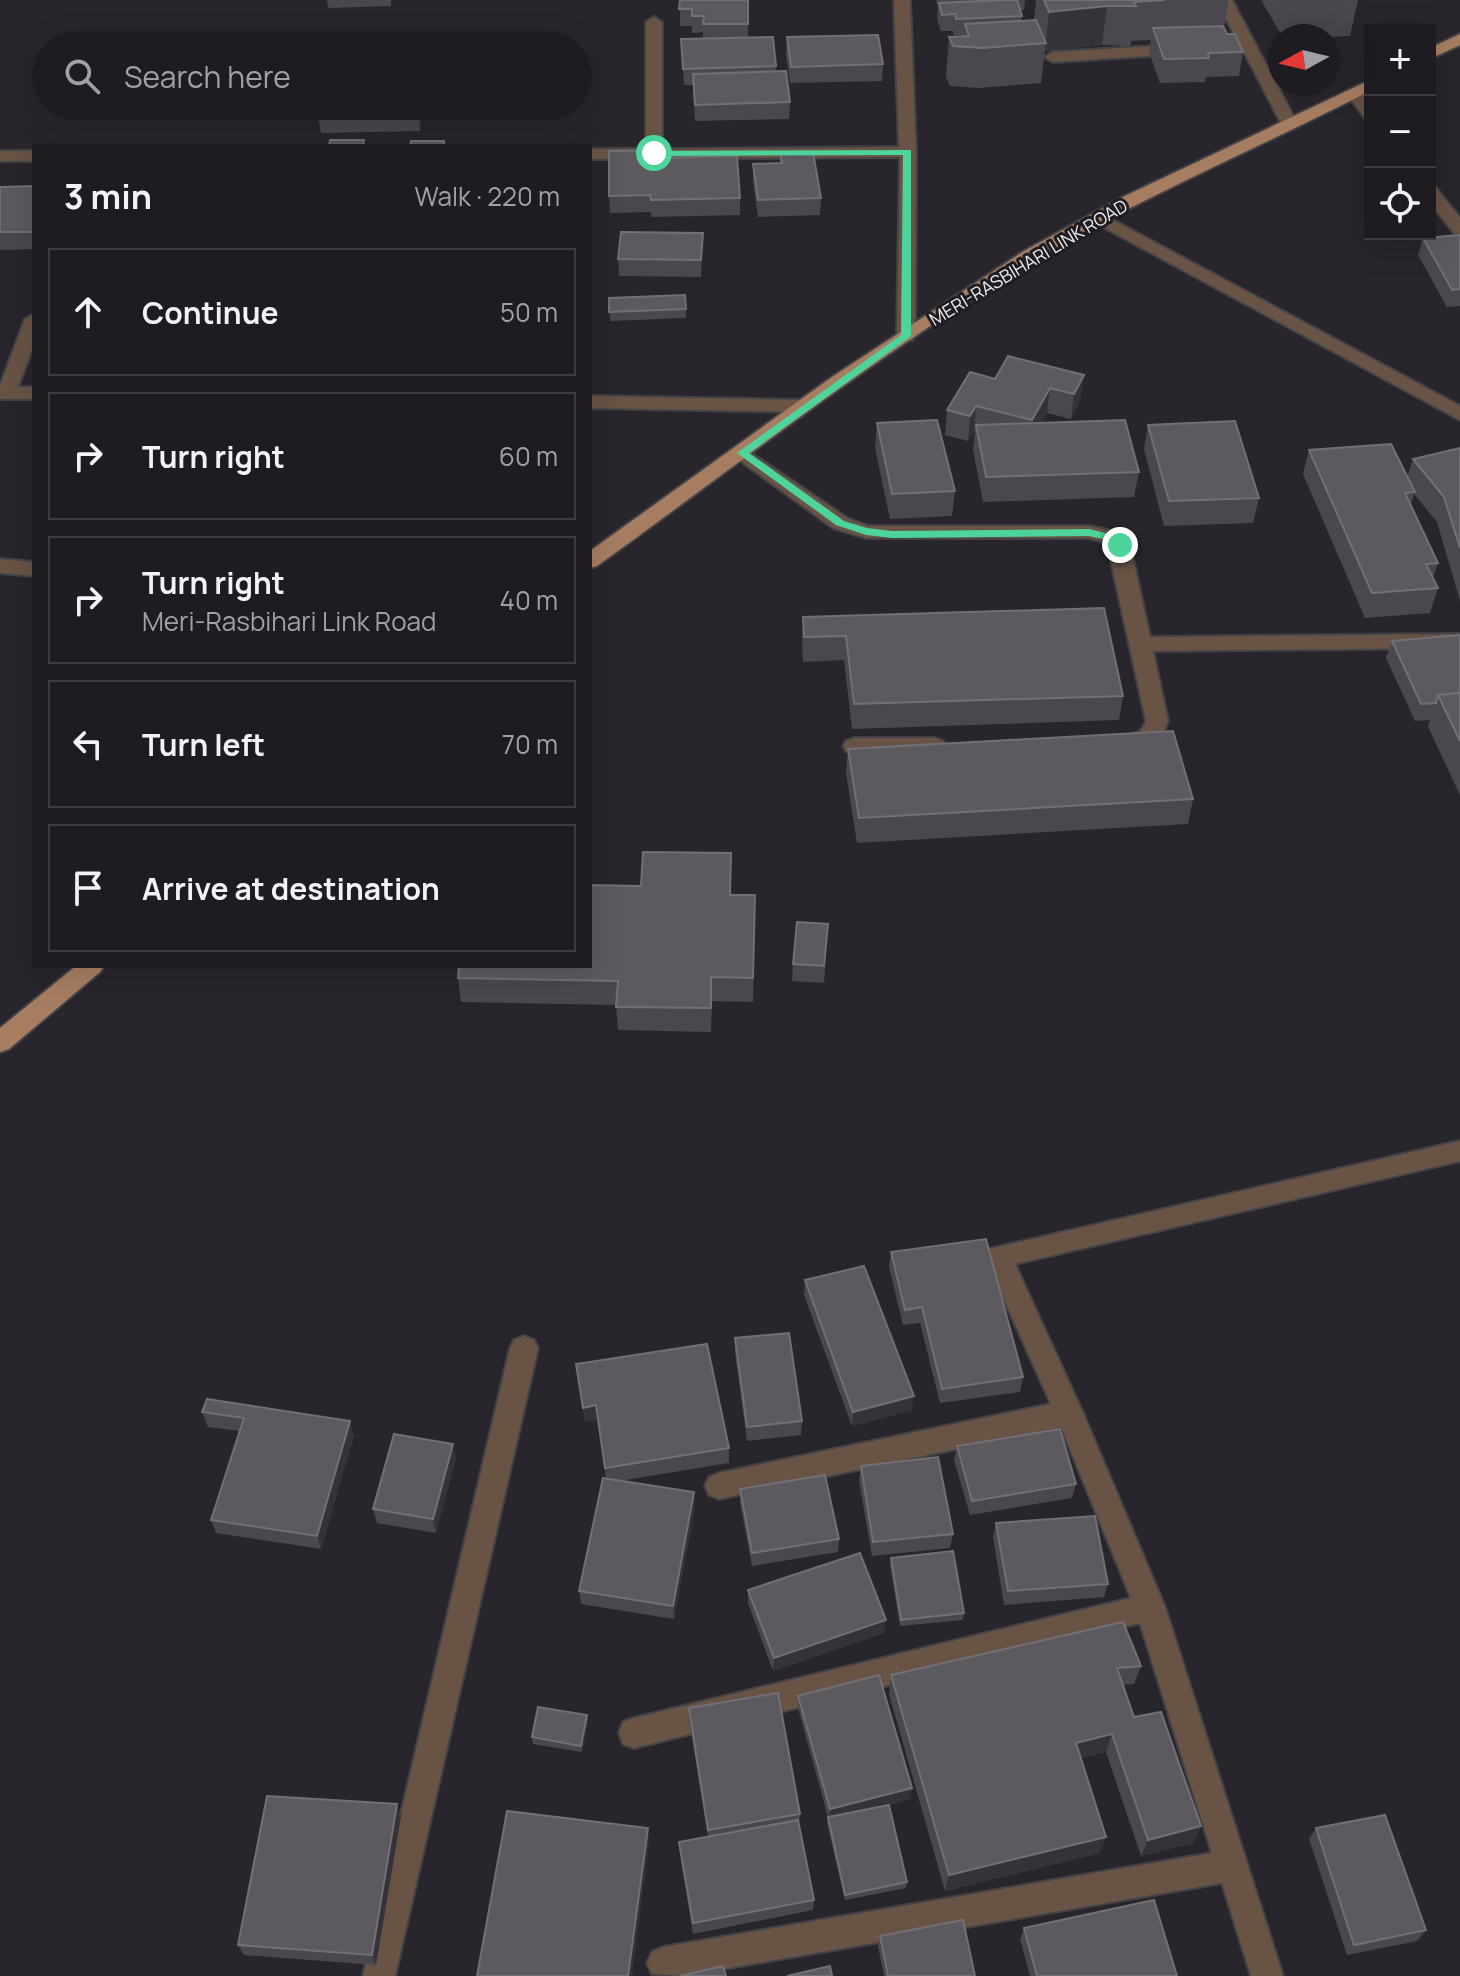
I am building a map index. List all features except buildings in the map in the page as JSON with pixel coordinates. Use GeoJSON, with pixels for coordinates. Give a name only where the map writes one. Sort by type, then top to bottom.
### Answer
{"type":"FeatureCollection","features":[{"type":"Feature","properties":{"kind":"main road"},"geometry":{"type":"LineString","coordinates":[[1436,51],[1460,39]]}},
{"type":"Feature","properties":{"kind":"main road","name":"MERI-RASBIHARI LINK ROAD"},"geometry":{"type":"LineString","coordinates":[[592,560],[906,336],[1098,217],[1362,89]]}},
{"type":"Feature","properties":{"kind":"main road"},"geometry":{"type":"LineString","coordinates":[[0,1042],[90,968]]}},
{"type":"Feature","properties":{"kind":"street"},"geometry":{"type":"LineString","coordinates":[[902,0],[908,152],[906,336]]}},
{"type":"Feature","properties":{"kind":"street"},"geometry":{"type":"LineString","coordinates":[[1224,0],[1289,123]]}},
{"type":"Feature","properties":{"kind":"street"},"geometry":{"type":"LineString","coordinates":[[654,22],[654,153]]}},
{"type":"Feature","properties":{"kind":"street"},"geometry":{"type":"LineString","coordinates":[[1053,57],[1247,45]]}},
{"type":"Feature","properties":{"kind":"street"},"geometry":{"type":"LineString","coordinates":[[592,154],[908,152]]}},
{"type":"Feature","properties":{"kind":"street"},"geometry":{"type":"LineString","coordinates":[[0,156],[32,156]]}},
{"type":"Feature","properties":{"kind":"street"},"geometry":{"type":"LineString","coordinates":[[1436,199],[1460,229]]}},
{"type":"Feature","properties":{"kind":"street"},"geometry":{"type":"LineString","coordinates":[[1098,217],[1460,414]]}},
{"type":"Feature","properties":{"kind":"street"},"geometry":{"type":"LineString","coordinates":[[32,324],[4,393],[32,393]]}},
{"type":"Feature","properties":{"kind":"street"},"geometry":{"type":"LineString","coordinates":[[592,402],[805,406]]}},
{"type":"Feature","properties":{"kind":"street"},"geometry":{"type":"LineString","coordinates":[[742,453],[840,523],[866,532],[1089,532],[1114,538],[1120,545],[1157,721],[1154,732],[1146,740],[1130,746],[1099,746]]}},
{"type":"Feature","properties":{"kind":"street"},"geometry":{"type":"LineString","coordinates":[[0,566],[32,569]]}},
{"type":"Feature","properties":{"kind":"street"},"geometry":{"type":"LineString","coordinates":[[1143,644],[1460,641]]}},
{"type":"Feature","properties":{"kind":"street"},"geometry":{"type":"LineString","coordinates":[[854,746],[961,746]]}},
{"type":"Feature","properties":{"kind":"street"},"geometry":{"type":"LineString","coordinates":[[1267,1976],[1150,1607],[1069,1413],[998,1257],[1460,1151]]}},
{"type":"Feature","properties":{"kind":"street"},"geometry":{"type":"LineString","coordinates":[[379,1976],[524,1348]]}},
{"type":"Feature","properties":{"kind":"street"},"geometry":{"type":"LineString","coordinates":[[719,1486],[1069,1413]]}},
{"type":"Feature","properties":{"kind":"street"},"geometry":{"type":"LineString","coordinates":[[634,1733],[1150,1607]]}},
{"type":"Feature","properties":{"kind":"street"},"geometry":{"type":"LineString","coordinates":[[663,1963],[1230,1866]]}},
{"type":"Feature","properties":{"kind":"route"},"geometry":{"type":"LineString","coordinates":[[654,153],[908,152],[906,336],[742,453],[840,523],[866,532],[1089,532],[1114,538],[1120,545]]}}]}
